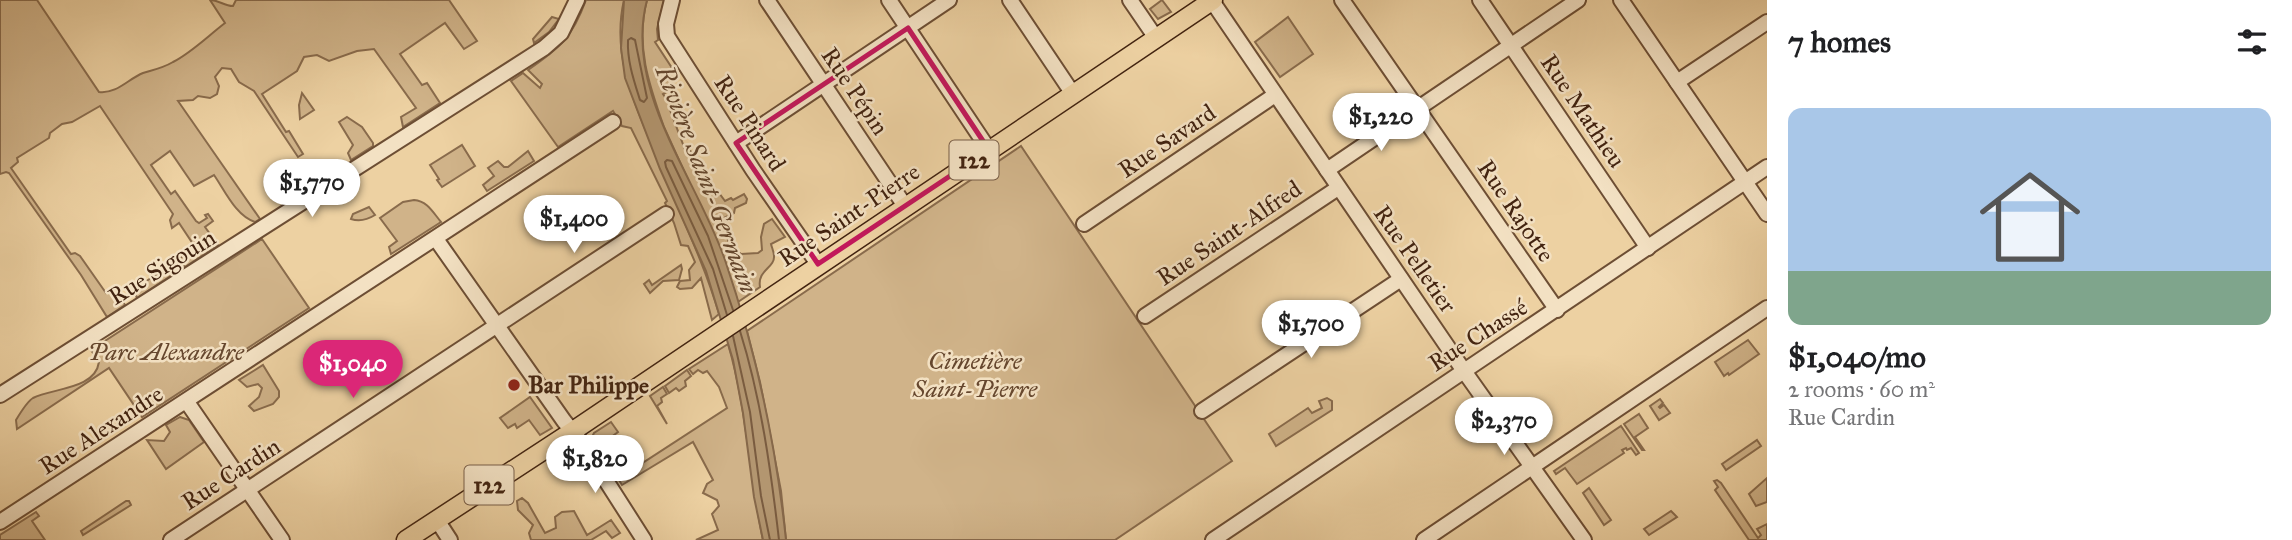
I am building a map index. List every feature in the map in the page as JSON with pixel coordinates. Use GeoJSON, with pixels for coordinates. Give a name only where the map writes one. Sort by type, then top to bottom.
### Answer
{"type":"FeatureCollection","features":[{"type":"Feature","properties":{"kind":"main road","name":"Rue Saint-Pierre"},"geometry":{"type":"LineString","coordinates":[[406,540],[573,431],[1212,0]]}},
{"type":"Feature","properties":{"kind":"street","name":"Rue Sigouin"},"geometry":{"type":"LineString","coordinates":[[0,396],[544,48],[561,33],[577,0]]}},
{"type":"Feature","properties":{"kind":"street","name":"Rue Pinard"},"geometry":{"type":"LineString","coordinates":[[672,0],[666,24],[667,36],[736,144],[818,264]]}},
{"type":"Feature","properties":{"kind":"street","name":"Rue Pépin"},"geometry":{"type":"LineString","coordinates":[[767,0],[905,206]]}},
{"type":"Feature","properties":{"kind":"street"},"geometry":{"type":"LineString","coordinates":[[889,0],[989,150]]}},
{"type":"Feature","properties":{"kind":"street"},"geometry":{"type":"LineString","coordinates":[[736,144],[949,0]]}},
{"type":"Feature","properties":{"kind":"street"},"geometry":{"type":"LineString","coordinates":[[1010,0],[1073,94]]}},
{"type":"Feature","properties":{"kind":"street"},"geometry":{"type":"LineString","coordinates":[[1130,0],[1156,38]]}},
{"type":"Feature","properties":{"kind":"street","name":"Rue Pelletier"},"geometry":{"type":"LineString","coordinates":[[1212,0],[1464,371],[1584,540]]}},
{"type":"Feature","properties":{"kind":"street","name":"Rue Rajotte"},"geometry":{"type":"LineString","coordinates":[[1342,0],[1557,310]]}},
{"type":"Feature","properties":{"kind":"street","name":"Rue Mathieu"},"geometry":{"type":"LineString","coordinates":[[1480,0],[1648,248]]}},
{"type":"Feature","properties":{"kind":"street","name":"Rue Saint-Alfred"},"geometry":{"type":"LineString","coordinates":[[1326,170],[1578,0]]}},
{"type":"Feature","properties":{"kind":"street"},"geometry":{"type":"LineString","coordinates":[[1621,0],[1767,214]]}},
{"type":"Feature","properties":{"kind":"street"},"geometry":{"type":"LineString","coordinates":[[1677,82],[1767,22]]}},
{"type":"Feature","properties":{"kind":"street","name":"Rue Savard"},"geometry":{"type":"LineString","coordinates":[[1084,224],[1275,95]]}},
{"type":"Feature","properties":{"kind":"street","name":"Rue Alexandre"},"geometry":{"type":"LineString","coordinates":[[0,522],[613,122]]}},
{"type":"Feature","properties":{"kind":"street","name":"Rue Chassé"},"geometry":{"type":"LineString","coordinates":[[1213,540],[1767,167]]}},
{"type":"Feature","properties":{"kind":"street","name":"Rue Saint-Alfred"},"geometry":{"type":"LineString","coordinates":[[1145,316],[1338,188]]}},
{"type":"Feature","properties":{"kind":"street","name":"Rue Cardin"},"geometry":{"type":"LineString","coordinates":[[171,540],[666,214]]}},
{"type":"Feature","properties":{"kind":"street"},"geometry":{"type":"LineString","coordinates":[[436,239],[573,431],[644,540]]}},
{"type":"Feature","properties":{"kind":"street"},"geometry":{"type":"LineString","coordinates":[[1202,411],[1401,279]]}},
{"type":"Feature","properties":{"kind":"street"},"geometry":{"type":"LineString","coordinates":[[1423,540],[1767,308]]}},
{"type":"Feature","properties":{"kind":"street"},"geometry":{"type":"LineString","coordinates":[[187,402],[282,540]]}},
{"type":"Feature","properties":{"kind":"street"},"geometry":{"type":"LineString","coordinates":[[437,520],[450,540]]}},
{"type":"Feature","properties":{"kind":"highlighted area"},"geometry":{"type":"Polygon","coordinates":[[[908,28],[989,150],[818,264],[736,143],[908,28]]]}},
{"type":"Feature","properties":{"kind":"green space"},"geometry":{"type":"Polygon","coordinates":[[[0,0],[37,0],[99,92],[111,91],[143,73],[180,58],[225,23],[210,0],[233,6],[236,0],[449,0],[477,41],[464,49],[445,23],[400,54],[422,85],[427,83],[440,103],[403,127],[401,117],[416,108],[374,49],[357,51],[329,61],[317,55],[304,57],[297,71],[262,94],[303,154],[298,157],[254,91],[239,82],[231,69],[222,68],[215,77],[219,86],[217,94],[210,98],[198,96],[193,100],[178,101],[260,219],[255,222],[242,214],[214,175],[194,186],[170,151],[151,165],[171,194],[175,191],[196,221],[199,223],[207,218],[205,215],[208,214],[213,221],[205,227],[218,245],[185,267],[179,259],[195,247],[179,223],[172,228],[170,220],[173,214],[100,106],[72,122],[62,124],[50,133],[49,138],[17,158],[18,162],[11,168],[71,254],[80,256],[106,293],[114,288],[125,305],[107,317],[81,275],[9,173],[0,174],[0,0]]]}},
{"type":"Feature","properties":{"kind":"green space"},"geometry":{"type":"Polygon","coordinates":[[[586,0],[624,0],[621,41],[627,80],[640,118],[713,294],[719,314],[712,320],[701,278],[692,288],[677,287],[680,281],[690,280],[689,270],[695,262],[688,246],[681,245],[665,203],[667,201],[631,128],[622,126],[613,111],[558,147],[511,81],[523,73],[540,88],[542,84],[528,70],[564,41],[576,24],[586,0]]]}},
{"type":"Feature","properties":{"kind":"green space"},"geometry":{"type":"Polygon","coordinates":[[[647,0],[664,0],[657,29],[658,40],[655,42],[672,68],[670,77],[674,88],[663,94],[673,108],[670,110],[686,152],[690,150],[692,155],[689,160],[691,165],[704,186],[719,193],[725,201],[744,194],[747,199],[746,203],[735,208],[734,213],[720,220],[730,245],[741,254],[758,253],[762,250],[764,224],[772,219],[785,237],[771,244],[774,260],[763,273],[760,287],[738,302],[724,259],[664,127],[653,96],[645,65],[642,33],[647,0]]]}},
{"type":"Feature","properties":{"kind":"green space"},"geometry":{"type":"Polygon","coordinates":[[[1162,0],[1171,12],[1158,19],[1150,9],[1162,0]]]}},
{"type":"Feature","properties":{"kind":"green space"},"geometry":{"type":"Polygon","coordinates":[[[552,17],[559,19],[549,32],[534,43],[533,39],[552,17]]]}},
{"type":"Feature","properties":{"kind":"green space"},"geometry":{"type":"Polygon","coordinates":[[[1288,17],[1313,54],[1280,77],[1255,42],[1288,17]]]}},
{"type":"Feature","properties":{"kind":"green space"},"geometry":{"type":"Polygon","coordinates":[[[302,93],[314,110],[300,119],[299,105],[302,93]]]}},
{"type":"Feature","properties":{"kind":"green space"},"geometry":{"type":"Polygon","coordinates":[[[347,117],[362,127],[373,143],[373,146],[351,160],[348,153],[353,145],[339,122],[347,117]]]}},
{"type":"Feature","properties":{"kind":"green space"},"geometry":{"type":"Polygon","coordinates":[[[462,145],[475,166],[442,187],[430,165],[462,145]]]}},
{"type":"Feature","properties":{"kind":"green space","name":"Cimetière Saint-Pierre"},"geometry":{"type":"Polygon","coordinates":[[[1021,146],[1232,461],[1115,540],[786,540],[781,491],[760,382],[747,331],[1021,146]]]}},
{"type":"Feature","properties":{"kind":"green space"},"geometry":{"type":"Polygon","coordinates":[[[528,151],[534,161],[487,191],[483,185],[494,176],[488,168],[498,161],[508,167],[528,151]]]}},
{"type":"Feature","properties":{"kind":"green space"},"geometry":{"type":"Polygon","coordinates":[[[414,200],[426,204],[441,222],[391,254],[389,247],[397,241],[380,218],[403,202],[414,200]]]}},
{"type":"Feature","properties":{"kind":"green space"},"geometry":{"type":"Polygon","coordinates":[[[369,207],[375,215],[363,220],[351,219],[353,214],[369,207]]]}},
{"type":"Feature","properties":{"kind":"green space","name":"Parc Alexandre"},"geometry":{"type":"Polygon","coordinates":[[[262,239],[309,308],[142,417],[109,368],[17,429],[16,420],[33,398],[72,387],[90,378],[99,362],[91,350],[262,239]]]}},
{"type":"Feature","properties":{"kind":"green space"},"geometry":{"type":"Polygon","coordinates":[[[681,265],[679,280],[663,281],[650,293],[644,284],[649,280],[652,285],[681,265]]]}},
{"type":"Feature","properties":{"kind":"green space"},"geometry":{"type":"Polygon","coordinates":[[[166,268],[172,275],[137,298],[133,290],[166,268]]]}},
{"type":"Feature","properties":{"kind":"green space"},"geometry":{"type":"Polygon","coordinates":[[[1748,340],[1759,354],[1724,376],[1715,362],[1748,340]]]}},
{"type":"Feature","properties":{"kind":"green space"},"geometry":{"type":"Polygon","coordinates":[[[728,344],[740,392],[763,540],[696,540],[718,530],[712,514],[719,506],[717,500],[703,493],[707,484],[713,480],[693,442],[622,485],[592,437],[611,422],[618,432],[606,441],[627,473],[727,408],[719,387],[707,371],[703,373],[698,370],[693,374],[689,369],[728,344]]]}},
{"type":"Feature","properties":{"kind":"green space"},"geometry":{"type":"Polygon","coordinates":[[[263,365],[279,391],[279,397],[273,404],[254,411],[249,406],[259,397],[262,388],[258,384],[247,387],[239,380],[263,365]]]}},
{"type":"Feature","properties":{"kind":"green space"},"geometry":{"type":"Polygon","coordinates":[[[687,370],[691,376],[685,381],[686,386],[669,393],[665,386],[687,370]]]}},
{"type":"Feature","properties":{"kind":"green space"},"geometry":{"type":"Polygon","coordinates":[[[663,387],[667,394],[657,406],[667,424],[650,396],[663,387]]]}},
{"type":"Feature","properties":{"kind":"green space"},"geometry":{"type":"Polygon","coordinates":[[[530,397],[552,428],[540,435],[529,420],[517,428],[515,424],[508,428],[500,418],[530,397]]]}},
{"type":"Feature","properties":{"kind":"green space"},"geometry":{"type":"Polygon","coordinates":[[[1327,398],[1332,401],[1332,410],[1276,446],[1269,434],[1308,408],[1312,413],[1322,408],[1319,401],[1327,398]]]}},
{"type":"Feature","properties":{"kind":"green space"},"geometry":{"type":"Polygon","coordinates":[[[1660,399],[1663,403],[1659,407],[1664,405],[1670,413],[1659,420],[1650,406],[1660,399]]]}},
{"type":"Feature","properties":{"kind":"green space"},"geometry":{"type":"Polygon","coordinates":[[[1639,414],[1648,428],[1635,437],[1644,450],[1624,424],[1639,414]]]}},
{"type":"Feature","properties":{"kind":"green space"},"geometry":{"type":"Polygon","coordinates":[[[180,417],[189,420],[204,442],[166,469],[147,440],[164,441],[170,432],[166,425],[180,417]]]}},
{"type":"Feature","properties":{"kind":"green space"},"geometry":{"type":"Polygon","coordinates":[[[1621,426],[1639,453],[1636,455],[1631,448],[1622,450],[1624,453],[1577,484],[1565,468],[1556,474],[1554,471],[1621,426]]]}},
{"type":"Feature","properties":{"kind":"green space"},"geometry":{"type":"Polygon","coordinates":[[[1757,440],[1761,446],[1726,470],[1722,464],[1757,440]]]}},
{"type":"Feature","properties":{"kind":"green space"},"geometry":{"type":"Polygon","coordinates":[[[1767,478],[1767,502],[1756,506],[1749,494],[1767,478]]]}},
{"type":"Feature","properties":{"kind":"green space"},"geometry":{"type":"Polygon","coordinates":[[[1717,480],[1758,538],[1761,535],[1757,529],[1767,524],[1767,540],[1749,540],[1715,490],[1718,487],[1714,481],[1717,480]]]}},
{"type":"Feature","properties":{"kind":"green space"},"geometry":{"type":"Polygon","coordinates":[[[1589,488],[1611,520],[1604,525],[1583,493],[1589,488]]]}},
{"type":"Feature","properties":{"kind":"green space"},"geometry":{"type":"Polygon","coordinates":[[[522,498],[528,503],[545,533],[556,528],[555,517],[562,512],[574,511],[587,535],[611,520],[620,533],[612,538],[606,531],[591,540],[531,540],[529,533],[533,525],[518,510],[517,501],[522,498]]]}},
{"type":"Feature","properties":{"kind":"green space"},"geometry":{"type":"Polygon","coordinates":[[[126,501],[131,505],[83,535],[81,531],[126,501]]]}},
{"type":"Feature","properties":{"kind":"green space"},"geometry":{"type":"Polygon","coordinates":[[[1671,511],[1677,517],[1649,535],[1644,529],[1671,511]]]}},
{"type":"Feature","properties":{"kind":"green space"},"geometry":{"type":"Polygon","coordinates":[[[36,512],[39,516],[32,521],[45,540],[0,540],[0,535],[36,512]]]}},
{"type":"Feature","properties":{"kind":"water"},"geometry":{"type":"Polygon","coordinates":[[[624,0],[647,0],[642,34],[645,67],[654,101],[666,133],[713,229],[736,294],[763,398],[777,469],[786,540],[763,540],[733,360],[706,271],[660,169],[625,78],[621,48],[624,0]]]}},
{"type":"Feature","properties":{"kind":"place","name":"Bar Philippe"},"geometry":{"type":"Point","coordinates":[514,385]}},
{"type":"Feature","properties":{"kind":"water label","name":"Rivière Saint-Germain"},"geometry":{"type":"Point","coordinates":[707,179]}}]}
